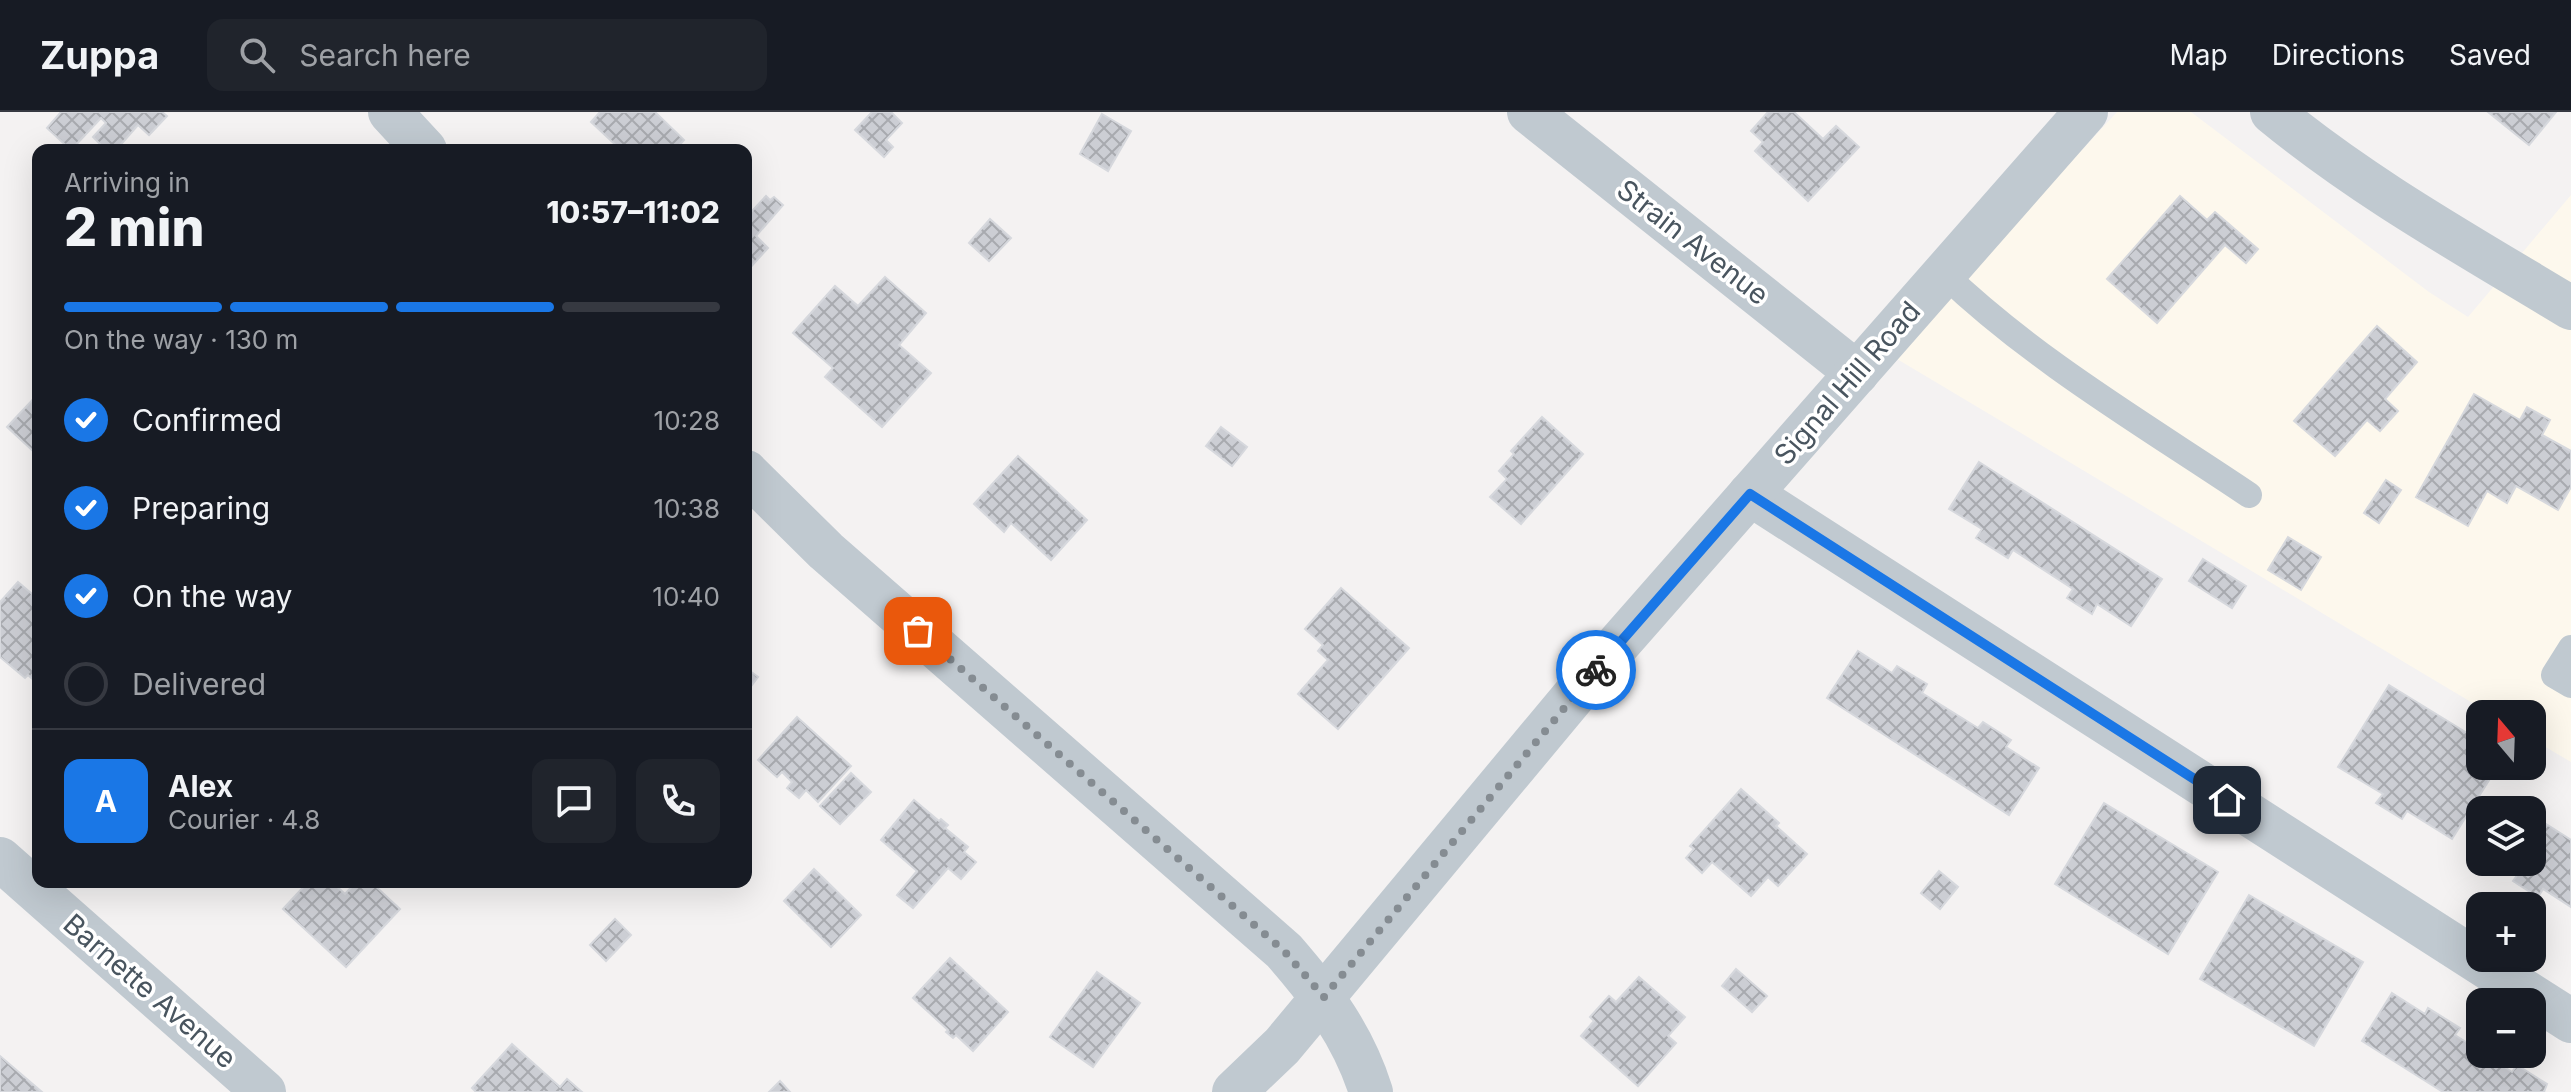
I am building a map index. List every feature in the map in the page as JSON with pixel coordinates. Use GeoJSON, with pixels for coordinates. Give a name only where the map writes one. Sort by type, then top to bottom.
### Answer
{"type":"FeatureCollection","features":[{"type":"Feature","properties":{"kind":"street"},"geometry":{"type":"LineString","coordinates":[[390,112],[419,144]]}},
{"type":"Feature","properties":{"kind":"street","name":"Strain Avenue"},"geometry":{"type":"LineString","coordinates":[[1529,112],[1857,373]]}},
{"type":"Feature","properties":{"kind":"street","name":"Signal Hill Road"},"geometry":{"type":"LineString","coordinates":[[1234,1092],[1282,1046],[1592,674],[2086,112]]}},
{"type":"Feature","properties":{"kind":"street"},"geometry":{"type":"LineString","coordinates":[[2272,112],[2303,138],[2388,197],[2571,308]]}},
{"type":"Feature","properties":{"kind":"street"},"geometry":{"type":"LineString","coordinates":[[752,478],[838,561],[1284,951],[1337,1016],[1363,1068],[1371,1092]]}},
{"type":"Feature","properties":{"kind":"street"},"geometry":{"type":"LineString","coordinates":[[1750,494],[2571,1021]]}},
{"type":"Feature","properties":{"kind":"street","name":"Barnette Avenue"},"geometry":{"type":"LineString","coordinates":[[0,859],[32,887]]}},
{"type":"Feature","properties":{"kind":"street","name":"Barnette Avenue"},"geometry":{"type":"LineString","coordinates":[[33,888],[264,1092]]}},
{"type":"Feature","properties":{"kind":"lane"},"geometry":{"type":"LineString","coordinates":[[1944,274],[1983,311],[2034,351],[2249,495]]}},
{"type":"Feature","properties":{"kind":"lane"},"geometry":{"type":"LineString","coordinates":[[2571,648],[2554,675],[2571,685]]}},
{"type":"Feature","properties":{"kind":"shaded area"},"geometry":{"type":"Polygon","coordinates":[[[2117,112],[2191,112],[2429,292],[2468,317],[2571,195],[2571,762],[2546,747],[2546,700],[2468,700],[1892,356],[2117,112]]]}},
{"type":"Feature","properties":{"kind":"building"},"geometry":{"type":"Polygon","coordinates":[[[61,112],[162,112],[167,116],[149,135],[138,125],[121,144],[100,144],[93,137],[106,123],[101,118],[77,144],[64,144],[47,128],[61,112]]]}},
{"type":"Feature","properties":{"kind":"building"},"geometry":{"type":"Polygon","coordinates":[[[600,112],[655,112],[684,140],[680,144],[615,144],[591,122],[600,112]]]}},
{"type":"Feature","properties":{"kind":"building"},"geometry":{"type":"Polygon","coordinates":[[[872,112],[891,112],[902,123],[886,140],[893,147],[884,157],[855,130],[872,112]]]}},
{"type":"Feature","properties":{"kind":"building"},"geometry":{"type":"Polygon","coordinates":[[[1768,112],[1794,112],[1823,139],[1836,126],[1859,147],[1808,201],[1755,151],[1763,142],[1751,131],[1768,112]]]}},
{"type":"Feature","properties":{"kind":"building"},"geometry":{"type":"Polygon","coordinates":[[[2488,112],[2556,112],[2529,145],[2488,112]]]}},
{"type":"Feature","properties":{"kind":"building"},"geometry":{"type":"Polygon","coordinates":[[[1102,114],[1131,131],[1108,171],[1080,154],[1102,114]]]}},
{"type":"Feature","properties":{"kind":"building"},"geometry":{"type":"Polygon","coordinates":[[[766,196],[770,200],[774,197],[783,205],[756,236],[768,248],[752,266],[752,211],[766,196]]]}},
{"type":"Feature","properties":{"kind":"building"},"geometry":{"type":"Polygon","coordinates":[[[2180,196],[2207,220],[2215,212],[2258,249],[2246,263],[2225,245],[2157,323],[2107,279],[2180,196]]]}},
{"type":"Feature","properties":{"kind":"building"},"geometry":{"type":"Polygon","coordinates":[[[990,219],[1011,238],[989,261],[969,243],[990,219]]]}},
{"type":"Feature","properties":{"kind":"building"},"geometry":{"type":"Polygon","coordinates":[[[885,277],[926,313],[899,345],[931,373],[882,427],[825,377],[833,368],[793,333],[835,286],[858,306],[885,277]]]}},
{"type":"Feature","properties":{"kind":"building"},"geometry":{"type":"Polygon","coordinates":[[[2377,326],[2417,362],[2385,399],[2398,411],[2380,431],[2367,420],[2335,456],[2294,421],[2377,326]]]}},
{"type":"Feature","properties":{"kind":"building"},"geometry":{"type":"Polygon","coordinates":[[[2474,394],[2520,420],[2527,407],[2550,420],[2542,435],[2571,451],[2571,487],[2558,510],[2516,486],[2507,503],[2487,491],[2468,526],[2416,497],[2474,394]]]}},
{"type":"Feature","properties":{"kind":"building"},"geometry":{"type":"Polygon","coordinates":[[[32,400],[32,450],[7,427],[32,400]]]}},
{"type":"Feature","properties":{"kind":"building"},"geometry":{"type":"Polygon","coordinates":[[[1542,417],[1583,454],[1521,524],[1490,497],[1507,479],[1499,471],[1514,454],[1511,451],[1542,417]]]}},
{"type":"Feature","properties":{"kind":"building"},"geometry":{"type":"Polygon","coordinates":[[[1221,427],[1247,447],[1232,466],[1206,446],[1221,427]]]}},
{"type":"Feature","properties":{"kind":"building"},"geometry":{"type":"Polygon","coordinates":[[[1018,456],[1087,520],[1051,560],[1011,523],[1004,532],[974,504],[1018,456]]]}},
{"type":"Feature","properties":{"kind":"building"},"geometry":{"type":"Polygon","coordinates":[[[1979,462],[2162,579],[2131,626],[2097,604],[2092,614],[2067,598],[2073,589],[2013,550],[2008,558],[1976,538],[1982,529],[1949,509],[1979,462]]]}},
{"type":"Feature","properties":{"kind":"building"},"geometry":{"type":"Polygon","coordinates":[[[2386,480],[2401,490],[2379,523],[2364,513],[2386,480]]]}},
{"type":"Feature","properties":{"kind":"building"},"geometry":{"type":"Polygon","coordinates":[[[2288,537],[2321,557],[2301,590],[2268,570],[2288,537]]]}},
{"type":"Feature","properties":{"kind":"building"},"geometry":{"type":"Polygon","coordinates":[[[2203,559],[2246,586],[2232,608],[2189,581],[2203,559]]]}},
{"type":"Feature","properties":{"kind":"building"},"geometry":{"type":"Polygon","coordinates":[[[18,582],[32,594],[32,679],[28,675],[25,678],[0,657],[0,602],[18,582]]]}},
{"type":"Feature","properties":{"kind":"building"},"geometry":{"type":"Polygon","coordinates":[[[1341,588],[1409,648],[1338,729],[1298,694],[1328,660],[1318,651],[1323,645],[1305,629],[1341,588]]]}},
{"type":"Feature","properties":{"kind":"building"},"geometry":{"type":"Polygon","coordinates":[[[1858,651],[1892,673],[1897,666],[1927,684],[1922,693],[1978,728],[1983,722],[2011,740],[2006,747],[2039,768],[2009,815],[1827,698],[1858,651]]]}},
{"type":"Feature","properties":{"kind":"building"},"geometry":{"type":"Polygon","coordinates":[[[2389,685],[2466,732],[2466,780],[2489,780],[2479,796],[2466,796],[2466,817],[2452,839],[2407,811],[2402,819],[2376,803],[2383,794],[2338,767],[2389,685]]]}},
{"type":"Feature","properties":{"kind":"building"},"geometry":{"type":"Polygon","coordinates":[[[797,717],[851,766],[818,802],[806,790],[799,798],[787,788],[792,782],[782,772],[777,777],[758,760],[797,717]]]}},
{"type":"Feature","properties":{"kind":"building"},"geometry":{"type":"Polygon","coordinates":[[[851,773],[871,792],[840,824],[820,806],[851,773]]]}},
{"type":"Feature","properties":{"kind":"building"},"geometry":{"type":"Polygon","coordinates":[[[1741,789],[1779,823],[1776,826],[1807,854],[1778,886],[1768,877],[1751,896],[1712,862],[1702,873],[1686,858],[1694,849],[1690,846],[1741,789]]]}},
{"type":"Feature","properties":{"kind":"building"},"geometry":{"type":"Polygon","coordinates":[[[914,800],[948,825],[945,828],[968,847],[964,852],[976,862],[961,879],[948,868],[913,908],[897,895],[917,871],[881,840],[914,800]]]}},
{"type":"Feature","properties":{"kind":"building"},"geometry":{"type":"Polygon","coordinates":[[[2104,803],[2218,872],[2168,954],[2055,884],[2104,803]]]}},
{"type":"Feature","properties":{"kind":"building"},"geometry":{"type":"Polygon","coordinates":[[[2546,824],[2571,840],[2571,907],[2543,889],[2541,892],[2530,892],[2513,881],[2517,876],[2546,876],[2546,824]]]}},
{"type":"Feature","properties":{"kind":"building"},"geometry":{"type":"Polygon","coordinates":[[[814,869],[861,915],[831,947],[784,901],[814,869]]]}},
{"type":"Feature","properties":{"kind":"building"},"geometry":{"type":"Polygon","coordinates":[[[1939,871],[1958,887],[1940,909],[1921,893],[1939,871]]]}},
{"type":"Feature","properties":{"kind":"building"},"geometry":{"type":"Polygon","coordinates":[[[302,888],[338,888],[345,894],[350,888],[377,888],[400,909],[346,967],[283,909],[302,888]]]}},
{"type":"Feature","properties":{"kind":"building"},"geometry":{"type":"Polygon","coordinates":[[[2249,895],[2363,962],[2314,1046],[2200,979],[2249,895]]]}},
{"type":"Feature","properties":{"kind":"building"},"geometry":{"type":"Polygon","coordinates":[[[615,919],[631,935],[606,961],[590,945],[615,919]]]}},
{"type":"Feature","properties":{"kind":"building"},"geometry":{"type":"Polygon","coordinates":[[[950,958],[1008,1012],[973,1051],[956,1035],[953,1038],[946,1032],[948,1030],[913,998],[950,958]]]}},
{"type":"Feature","properties":{"kind":"building"},"geometry":{"type":"Polygon","coordinates":[[[1736,969],[1767,996],[1752,1012],[1722,986],[1736,969]]]}},
{"type":"Feature","properties":{"kind":"building"},"geometry":{"type":"Polygon","coordinates":[[[1097,972],[1140,1003],[1093,1067],[1050,1037],[1097,972]]]}},
{"type":"Feature","properties":{"kind":"building"},"geometry":{"type":"Polygon","coordinates":[[[1639,977],[1685,1017],[1668,1036],[1676,1043],[1638,1086],[1581,1036],[1594,1021],[1590,1017],[1609,996],[1616,1002],[1639,977]]]}},
{"type":"Feature","properties":{"kind":"building"},"geometry":{"type":"Polygon","coordinates":[[[2392,993],[2425,1014],[2428,1008],[2460,1028],[2455,1035],[2466,1042],[2466,1068],[2506,1068],[2512,1072],[2515,1068],[2522,1068],[2547,1084],[2544,1092],[2443,1092],[2362,1041],[2392,993]]]}},
{"type":"Feature","properties":{"kind":"building"},"geometry":{"type":"Polygon","coordinates":[[[512,1044],[560,1087],[567,1079],[582,1092],[476,1092],[472,1088],[512,1044]]]}},
{"type":"Feature","properties":{"kind":"building"},"geometry":{"type":"Polygon","coordinates":[[[0,1056],[42,1092],[0,1092],[0,1056]]]}},
{"type":"Feature","properties":{"kind":"building"},"geometry":{"type":"Polygon","coordinates":[[[780,1081],[790,1092],[769,1092],[780,1081]]]}},
{"type":"Feature","properties":{"kind":"way so far"},"geometry":{"type":"LineString","coordinates":[[918,631],[1284,951],[1324,997],[1596,670]]}},
{"type":"Feature","properties":{"kind":"route"},"geometry":{"type":"LineString","coordinates":[[1596,670],[1750,494],[2227,800]]}}]}
